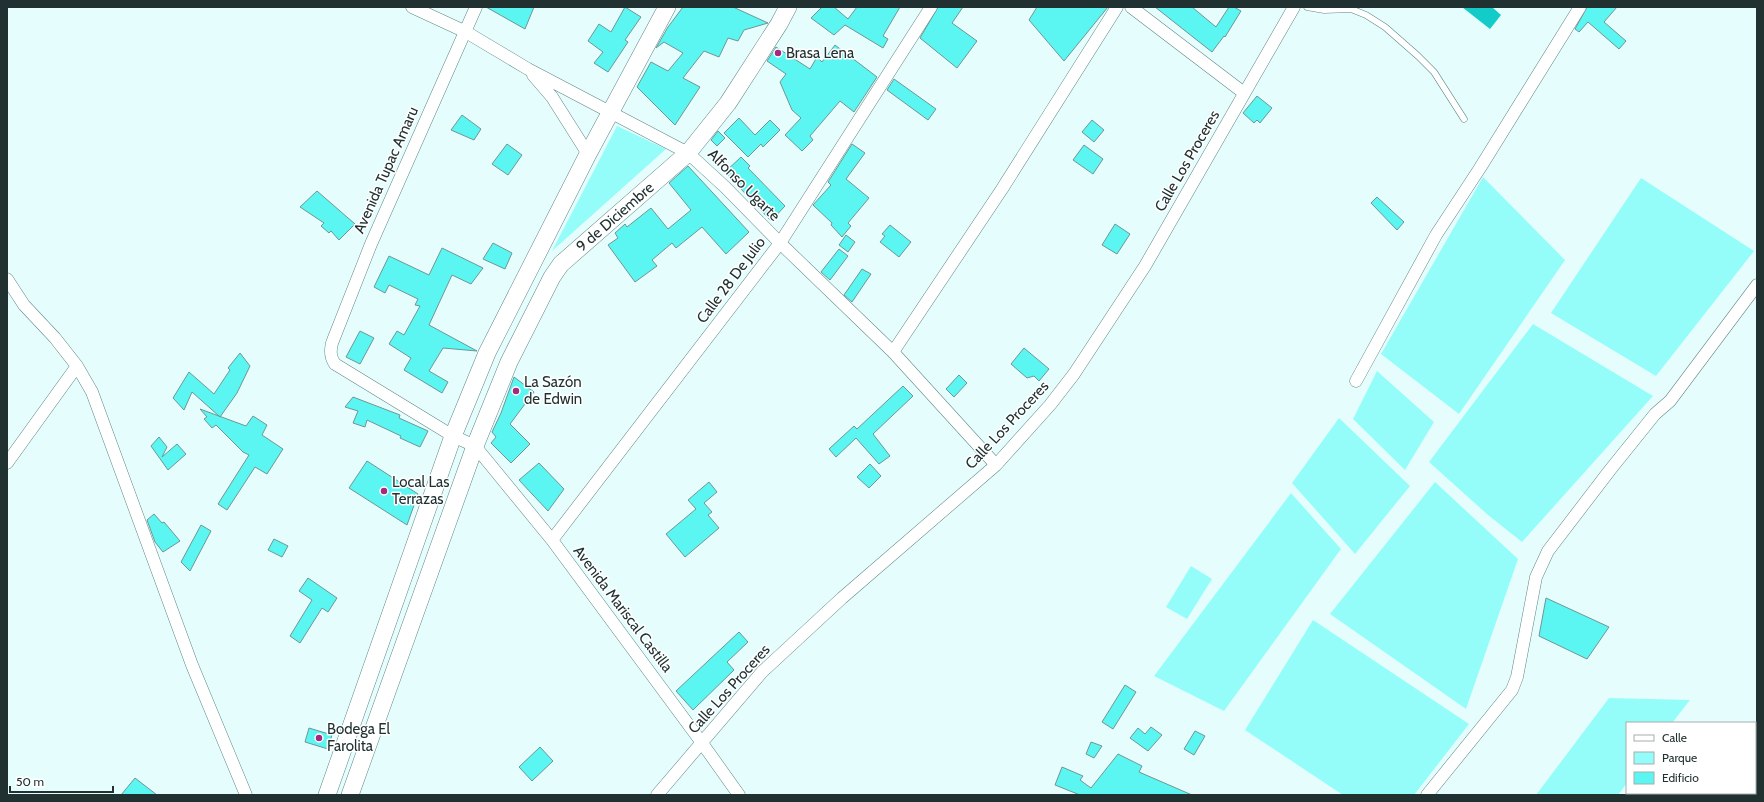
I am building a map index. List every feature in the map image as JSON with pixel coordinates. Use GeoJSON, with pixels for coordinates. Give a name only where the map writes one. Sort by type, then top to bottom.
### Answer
{"type":"FeatureCollection","features":[{"type":"Feature","properties":{"kind":"main road"},"geometry":{"type":"LineString","coordinates":[[327,795],[453,436],[487,353],[588,154],[667,7]]}},
{"type":"Feature","properties":{"kind":"main road","name":"9 de Diciembre"},"geometry":{"type":"LineString","coordinates":[[350,795],[475,446],[509,362],[552,276],[561,264],[688,153],[728,103],[779,24],[788,7]]}},
{"type":"Feature","properties":{"kind":"street","name":"Alfonso Ugarte"},"geometry":{"type":"LineString","coordinates":[[412,7],[466,32],[528,69],[688,153],[725,187],[780,243],[893,352],[996,465]]}},
{"type":"Feature","properties":{"kind":"street","name":"Avenida Tupac Amaru"},"geometry":{"type":"LineString","coordinates":[[453,436],[335,364],[332,359],[330,349],[371,244],[476,7]]}},
{"type":"Feature","properties":{"kind":"street","name":"Calle 28 De Julio"},"geometry":{"type":"LineString","coordinates":[[552,540],[780,243],[931,7]]}},
{"type":"Feature","properties":{"kind":"street"},"geometry":{"type":"LineString","coordinates":[[893,352],[1002,189],[1117,7]]}},
{"type":"Feature","properties":{"kind":"street"},"geometry":{"type":"LineString","coordinates":[[1131,7],[1244,93]]}},
{"type":"Feature","properties":{"kind":"street","name":"Calle Los Proceres"},"geometry":{"type":"LineString","coordinates":[[657,795],[762,672],[842,598],[996,465],[1050,405],[1074,374],[1145,266],[1294,7]]}},
{"type":"Feature","properties":{"kind":"street"},"geometry":{"type":"LineString","coordinates":[[1356,381],[1436,235],[1480,168],[1580,7]]}},
{"type":"Feature","properties":{"kind":"street"},"geometry":{"type":"LineString","coordinates":[[528,69],[552,97],[588,154]]}},
{"type":"Feature","properties":{"kind":"street"},"geometry":{"type":"LineString","coordinates":[[7,279],[24,305],[55,338],[77,366],[92,392],[192,665],[246,795]]}},
{"type":"Feature","properties":{"kind":"street"},"geometry":{"type":"LineString","coordinates":[[1427,795],[1512,690],[1517,677],[1536,577],[1548,551],[1614,464],[1656,414],[1670,401],[1757,285]]}},
{"type":"Feature","properties":{"kind":"street"},"geometry":{"type":"LineString","coordinates":[[7,463],[11,448],[77,366]]}},
{"type":"Feature","properties":{"kind":"street"},"geometry":{"type":"LineString","coordinates":[[453,436],[475,446]]}},
{"type":"Feature","properties":{"kind":"street","name":"Avenida Mariscal Castilla"},"geometry":{"type":"LineString","coordinates":[[475,446],[552,540],[739,795]]}},
{"type":"Feature","properties":{"kind":"lane"},"geometry":{"type":"LineString","coordinates":[[1307,7],[1324,10],[1351,9],[1366,15],[1385,27],[1434,72],[1464,119]]}},
{"type":"Feature","properties":{"kind":"green space"},"geometry":{"type":"Polygon","coordinates":[[[617,126],[666,149],[552,251],[617,126]]]}},
{"type":"Feature","properties":{"kind":"green space"},"geometry":{"type":"Polygon","coordinates":[[[1483,177],[1565,260],[1459,414],[1381,354],[1483,177]]]}},
{"type":"Feature","properties":{"kind":"green space"},"geometry":{"type":"Polygon","coordinates":[[[1641,178],[1754,251],[1656,376],[1551,313],[1641,178]]]}},
{"type":"Feature","properties":{"kind":"green space"},"geometry":{"type":"Polygon","coordinates":[[[1533,324],[1653,396],[1522,542],[1488,515],[1429,462],[1533,324]]]}},
{"type":"Feature","properties":{"kind":"green space"},"geometry":{"type":"Polygon","coordinates":[[[1377,371],[1434,422],[1405,470],[1353,419],[1377,371]]]}},
{"type":"Feature","properties":{"kind":"green space"},"geometry":{"type":"Polygon","coordinates":[[[1339,418],[1410,486],[1355,554],[1292,483],[1339,418]]]}},
{"type":"Feature","properties":{"kind":"green space"},"geometry":{"type":"Polygon","coordinates":[[[1435,482],[1518,559],[1466,709],[1330,614],[1435,482]]]}},
{"type":"Feature","properties":{"kind":"green space"},"geometry":{"type":"Polygon","coordinates":[[[1291,493],[1341,549],[1224,711],[1154,676],[1291,493]]]}},
{"type":"Feature","properties":{"kind":"green space"},"geometry":{"type":"Polygon","coordinates":[[[1191,566],[1212,579],[1187,619],[1166,607],[1191,566]]]}},
{"type":"Feature","properties":{"kind":"green space"},"geometry":{"type":"Polygon","coordinates":[[[1313,620],[1469,724],[1414,795],[1343,795],[1245,730],[1313,620]]]}},
{"type":"Feature","properties":{"kind":"green space"},"geometry":{"type":"Polygon","coordinates":[[[1609,698],[1690,700],[1673,722],[1626,722],[1626,784],[1618,795],[1536,795],[1609,698]]]}},
{"type":"Feature","properties":{"kind":"shaded area"},"geometry":{"type":"Polygon","coordinates":[[[1462,7],[1492,7],[1501,15],[1490,29],[1462,7]]]}},
{"type":"Feature","properties":{"kind":"building"},"geometry":{"type":"Polygon","coordinates":[[[486,7],[534,7],[525,29],[486,7]]]}},
{"type":"Feature","properties":{"kind":"building"},"geometry":{"type":"Polygon","coordinates":[[[625,7],[641,17],[625,40],[628,42],[608,72],[594,63],[603,52],[588,41],[599,24],[611,32],[625,7]]]}},
{"type":"Feature","properties":{"kind":"building"},"geometry":{"type":"Polygon","coordinates":[[[683,7],[733,7],[768,23],[744,30],[738,41],[728,38],[719,57],[704,51],[683,78],[700,87],[675,125],[637,87],[651,62],[668,71],[683,53],[664,42],[656,48],[668,27],[683,7]]]}},
{"type":"Feature","properties":{"kind":"building"},"geometry":{"type":"Polygon","coordinates":[[[822,7],[834,7],[848,19],[857,7],[900,7],[883,36],[888,39],[883,48],[845,25],[834,35],[811,18],[822,7]]]}},
{"type":"Feature","properties":{"kind":"building"},"geometry":{"type":"Polygon","coordinates":[[[938,7],[963,7],[952,23],[977,41],[957,68],[920,38],[938,7]]]}},
{"type":"Feature","properties":{"kind":"building"},"geometry":{"type":"Polygon","coordinates":[[[1037,7],[1108,7],[1064,61],[1029,20],[1037,7]]]}},
{"type":"Feature","properties":{"kind":"building"},"geometry":{"type":"Polygon","coordinates":[[[1155,7],[1192,7],[1216,27],[1229,7],[1234,7],[1241,11],[1225,37],[1224,36],[1212,52],[1155,7]]]}},
{"type":"Feature","properties":{"kind":"building"},"geometry":{"type":"Polygon","coordinates":[[[1587,7],[1617,7],[1604,22],[1626,41],[1619,49],[1588,22],[1579,32],[1575,29],[1587,7]]]}},
{"type":"Feature","properties":{"kind":"building"},"geometry":{"type":"Polygon","coordinates":[[[835,45],[877,77],[854,112],[840,101],[810,136],[813,140],[802,151],[785,135],[801,118],[792,110],[780,82],[786,74],[767,61],[776,47],[810,69],[817,57],[822,62],[835,45]]]}},
{"type":"Feature","properties":{"kind":"building"},"geometry":{"type":"Polygon","coordinates":[[[894,79],[936,109],[928,120],[887,90],[894,79]]]}},
{"type":"Feature","properties":{"kind":"building"},"geometry":{"type":"Polygon","coordinates":[[[1257,96],[1272,108],[1260,123],[1257,120],[1254,123],[1243,113],[1257,96]]]}},
{"type":"Feature","properties":{"kind":"building"},"geometry":{"type":"Polygon","coordinates":[[[462,115],[481,129],[474,140],[451,130],[462,115]]]}},
{"type":"Feature","properties":{"kind":"building"},"geometry":{"type":"Polygon","coordinates":[[[739,118],[755,135],[770,120],[780,130],[763,147],[761,144],[748,157],[724,133],[739,118]]]}},
{"type":"Feature","properties":{"kind":"building"},"geometry":{"type":"Polygon","coordinates":[[[1092,120],[1104,130],[1094,142],[1082,132],[1092,120]]]}},
{"type":"Feature","properties":{"kind":"building"},"geometry":{"type":"Polygon","coordinates":[[[718,131],[725,138],[717,146],[711,140],[718,131]]]}},
{"type":"Feature","properties":{"kind":"building"},"geometry":{"type":"Polygon","coordinates":[[[507,144],[522,155],[508,175],[492,164],[507,144]]]}},
{"type":"Feature","properties":{"kind":"building"},"geometry":{"type":"Polygon","coordinates":[[[852,144],[865,153],[846,179],[869,198],[848,223],[851,226],[842,237],[831,225],[832,223],[813,205],[831,185],[828,182],[852,144]]]}},
{"type":"Feature","properties":{"kind":"building"},"geometry":{"type":"Polygon","coordinates":[[[1084,145],[1103,159],[1093,174],[1073,160],[1084,145]]]}},
{"type":"Feature","properties":{"kind":"building"},"geometry":{"type":"Polygon","coordinates":[[[741,157],[750,166],[748,168],[785,206],[771,221],[725,172],[741,157]]]}},
{"type":"Feature","properties":{"kind":"building"},"geometry":{"type":"Polygon","coordinates":[[[688,166],[749,232],[726,254],[702,227],[676,248],[672,243],[652,260],[657,266],[635,282],[608,245],[618,238],[615,233],[625,224],[627,227],[651,208],[668,229],[691,210],[669,183],[688,166]]]}},
{"type":"Feature","properties":{"kind":"building"},"geometry":{"type":"Polygon","coordinates":[[[317,191],[355,224],[339,240],[331,231],[329,233],[321,226],[324,223],[300,207],[317,191]]]}},
{"type":"Feature","properties":{"kind":"building"},"geometry":{"type":"Polygon","coordinates":[[[1377,197],[1404,222],[1397,230],[1371,203],[1377,197]]]}},
{"type":"Feature","properties":{"kind":"building"},"geometry":{"type":"Polygon","coordinates":[[[1115,224],[1130,234],[1117,254],[1102,245],[1115,224]]]}},
{"type":"Feature","properties":{"kind":"building"},"geometry":{"type":"Polygon","coordinates":[[[890,225],[911,242],[899,257],[880,242],[885,236],[882,234],[890,225]]]}},
{"type":"Feature","properties":{"kind":"building"},"geometry":{"type":"Polygon","coordinates":[[[846,235],[855,242],[848,252],[839,245],[846,235]]]}},
{"type":"Feature","properties":{"kind":"building"},"geometry":{"type":"Polygon","coordinates":[[[493,243],[512,253],[505,269],[483,259],[493,243]]]}},
{"type":"Feature","properties":{"kind":"building"},"geometry":{"type":"Polygon","coordinates":[[[442,248],[483,268],[471,284],[452,275],[429,325],[477,351],[443,348],[429,371],[448,382],[442,393],[404,370],[411,358],[389,344],[397,331],[404,335],[420,306],[415,305],[418,299],[389,285],[385,293],[374,287],[389,256],[429,275],[442,248]]]}},
{"type":"Feature","properties":{"kind":"building"},"geometry":{"type":"Polygon","coordinates":[[[839,249],[848,256],[830,280],[821,272],[839,249]]]}},
{"type":"Feature","properties":{"kind":"building"},"geometry":{"type":"Polygon","coordinates":[[[862,269],[871,274],[852,302],[844,295],[862,269]]]}},
{"type":"Feature","properties":{"kind":"building"},"geometry":{"type":"Polygon","coordinates":[[[360,331],[374,338],[360,364],[346,357],[360,331]]]}},
{"type":"Feature","properties":{"kind":"building"},"geometry":{"type":"Polygon","coordinates":[[[1024,348],[1049,369],[1039,381],[1034,376],[1027,378],[1011,364],[1024,348]]]}},
{"type":"Feature","properties":{"kind":"building"},"geometry":{"type":"Polygon","coordinates":[[[240,353],[250,366],[237,393],[220,417],[192,392],[184,410],[173,398],[189,372],[214,394],[230,370],[228,368],[240,353]]]}},
{"type":"Feature","properties":{"kind":"building"},"geometry":{"type":"Polygon","coordinates":[[[959,375],[967,383],[954,397],[946,389],[959,375]]]}},
{"type":"Feature","properties":{"kind":"building"},"geometry":{"type":"Polygon","coordinates":[[[514,377],[534,392],[510,424],[530,444],[511,463],[491,443],[496,437],[492,432],[501,413],[514,377]]]}},
{"type":"Feature","properties":{"kind":"building"},"geometry":{"type":"Polygon","coordinates":[[[903,386],[913,396],[873,434],[890,456],[879,464],[856,438],[836,457],[829,449],[854,426],[857,429],[903,386]]]}},
{"type":"Feature","properties":{"kind":"building"},"geometry":{"type":"Polygon","coordinates":[[[353,397],[400,415],[399,418],[428,431],[420,447],[367,420],[365,427],[353,423],[358,411],[345,407],[353,397]]]}},
{"type":"Feature","properties":{"kind":"building"},"geometry":{"type":"Polygon","coordinates":[[[200,409],[246,426],[253,416],[267,425],[262,435],[283,449],[267,474],[255,467],[227,510],[218,504],[249,455],[243,452],[216,425],[212,428],[204,419],[207,417],[200,409]]]}},
{"type":"Feature","properties":{"kind":"building"},"geometry":{"type":"Polygon","coordinates":[[[159,437],[167,447],[162,457],[177,444],[186,454],[168,470],[151,446],[159,437]]]}},
{"type":"Feature","properties":{"kind":"building","name":"Local Las Terrazas"},"geometry":{"type":"Polygon","coordinates":[[[367,461],[418,494],[407,525],[349,488],[367,461]]]}},
{"type":"Feature","properties":{"kind":"building"},"geometry":{"type":"Polygon","coordinates":[[[539,463],[564,489],[548,511],[519,480],[539,463]]]}},
{"type":"Feature","properties":{"kind":"building"},"geometry":{"type":"Polygon","coordinates":[[[870,464],[881,476],[869,488],[857,477],[870,464]]]}},
{"type":"Feature","properties":{"kind":"building"},"geometry":{"type":"Polygon","coordinates":[[[709,482],[717,492],[704,503],[712,512],[708,515],[719,528],[685,557],[666,534],[696,509],[688,500],[709,482]]]}},
{"type":"Feature","properties":{"kind":"building"},"geometry":{"type":"Polygon","coordinates":[[[154,514],[162,523],[164,522],[180,541],[163,552],[155,542],[147,520],[154,514]]]}},
{"type":"Feature","properties":{"kind":"building"},"geometry":{"type":"Polygon","coordinates":[[[201,525],[211,531],[190,571],[181,562],[201,525]]]}},
{"type":"Feature","properties":{"kind":"building"},"geometry":{"type":"Polygon","coordinates":[[[274,539],[288,546],[282,557],[268,550],[274,539]]]}},
{"type":"Feature","properties":{"kind":"building"},"geometry":{"type":"Polygon","coordinates":[[[308,578],[337,598],[328,612],[322,608],[300,643],[290,636],[312,600],[299,591],[308,578]]]}},
{"type":"Feature","properties":{"kind":"building"},"geometry":{"type":"Polygon","coordinates":[[[1546,598],[1609,627],[1587,659],[1539,636],[1546,598]]]}},
{"type":"Feature","properties":{"kind":"building"},"geometry":{"type":"Polygon","coordinates":[[[739,632],[748,642],[727,662],[734,670],[693,710],[676,691],[739,632]]]}},
{"type":"Feature","properties":{"kind":"building"},"geometry":{"type":"Polygon","coordinates":[[[1125,685],[1136,692],[1113,729],[1102,722],[1125,685]]]}},
{"type":"Feature","properties":{"kind":"building"},"geometry":{"type":"Polygon","coordinates":[[[1151,727],[1162,735],[1148,751],[1130,738],[1138,728],[1145,734],[1151,727]]]}},
{"type":"Feature","properties":{"kind":"building","name":"Bodega El Farolita"},"geometry":{"type":"Polygon","coordinates":[[[309,728],[332,735],[328,749],[305,742],[309,728]]]}},
{"type":"Feature","properties":{"kind":"building"},"geometry":{"type":"Polygon","coordinates":[[[1195,731],[1205,736],[1194,755],[1184,749],[1195,731]]]}},
{"type":"Feature","properties":{"kind":"building"},"geometry":{"type":"Polygon","coordinates":[[[1091,742],[1102,746],[1094,758],[1086,754],[1091,742]]]}},
{"type":"Feature","properties":{"kind":"building"},"geometry":{"type":"Polygon","coordinates":[[[540,747],[553,761],[532,781],[519,767],[540,747]]]}},
{"type":"Feature","properties":{"kind":"building"},"geometry":{"type":"Polygon","coordinates":[[[1118,754],[1142,766],[1139,772],[1192,795],[1080,795],[1055,785],[1062,767],[1083,776],[1080,780],[1091,788],[1118,754]]]}},
{"type":"Feature","properties":{"kind":"building"},"geometry":{"type":"Polygon","coordinates":[[[135,778],[157,795],[121,795],[135,778]]]}},
{"type":"Feature","properties":{"kind":"place","name":"Brasa Lena"},"geometry":{"type":"Point","coordinates":[778,53]}},
{"type":"Feature","properties":{"kind":"place","name":"La Sazón de Edwin"},"geometry":{"type":"Point","coordinates":[516,391]}},
{"type":"Feature","properties":{"kind":"place","name":"Local Las Terrazas"},"geometry":{"type":"Point","coordinates":[384,491]}},
{"type":"Feature","properties":{"kind":"place","name":"Bodega El Farolita"},"geometry":{"type":"Point","coordinates":[319,738]}}]}
